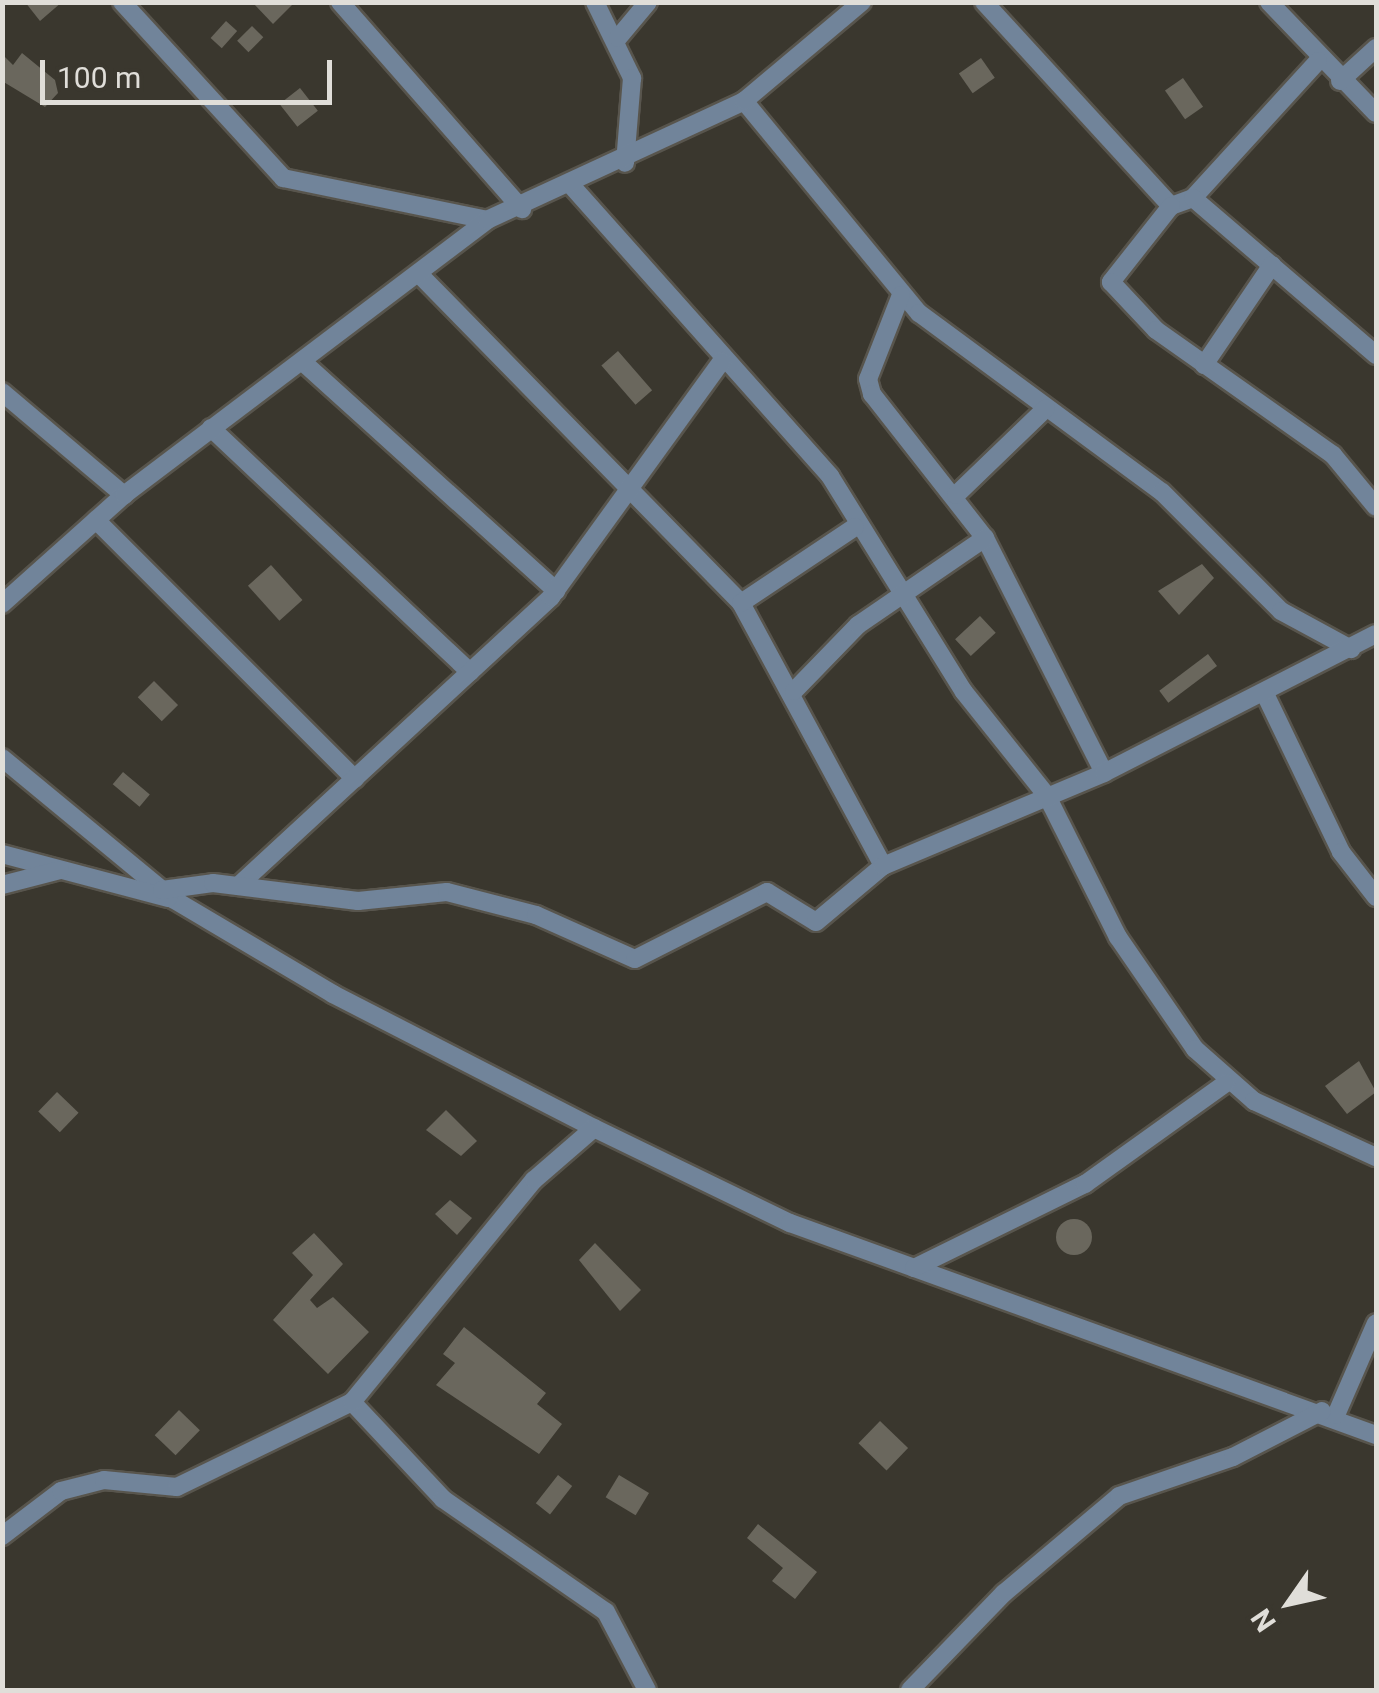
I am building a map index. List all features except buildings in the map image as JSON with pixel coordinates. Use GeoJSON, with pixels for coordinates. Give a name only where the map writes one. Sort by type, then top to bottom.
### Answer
{"type":"FeatureCollection","features":[{"type":"Feature","properties":{"kind":"street"},"geometry":{"type":"LineString","coordinates":[[122,2],[283,178],[487,220]]}},
{"type":"Feature","properties":{"kind":"street"},"geometry":{"type":"LineString","coordinates":[[340,2],[522,209]]}},
{"type":"Feature","properties":{"kind":"street"},"geometry":{"type":"LineString","coordinates":[[595,2],[618,38],[632,78],[625,163]]}},
{"type":"Feature","properties":{"kind":"street"},"geometry":{"type":"LineString","coordinates":[[618,38],[648,2]]}},
{"type":"Feature","properties":{"kind":"street"},"geometry":{"type":"LineString","coordinates":[[2,604],[124,496],[420,275],[487,220],[522,209],[570,184],[625,163],[744,101],[862,2]]}},
{"type":"Feature","properties":{"kind":"street"},"geometry":{"type":"LineString","coordinates":[[984,2],[1171,206]]}},
{"type":"Feature","properties":{"kind":"street"},"geometry":{"type":"LineString","coordinates":[[1269,2],[1318,61],[1376,114]]}},
{"type":"Feature","properties":{"kind":"street"},"geometry":{"type":"LineString","coordinates":[[1340,81],[1376,48]]}},
{"type":"Feature","properties":{"kind":"street"},"geometry":{"type":"LineString","coordinates":[[1318,61],[1194,198],[1171,206],[1111,282],[1204,365],[1333,455],[1376,507]]}},
{"type":"Feature","properties":{"kind":"street"},"geometry":{"type":"LineString","coordinates":[[744,101],[900,295],[1192,517],[1258,593],[1350,650]]}},
{"type":"Feature","properties":{"kind":"street"},"geometry":{"type":"LineString","coordinates":[[570,184],[722,361],[818,462],[900,597],[1047,796],[1118,938],[1226,1083],[1375,1152]]}},
{"type":"Feature","properties":{"kind":"street"},"geometry":{"type":"LineString","coordinates":[[1194,198],[1376,353]]}},
{"type":"Feature","properties":{"kind":"street"},"geometry":{"type":"LineString","coordinates":[[1204,365],[1272,265]]}},
{"type":"Feature","properties":{"kind":"street"},"geometry":{"type":"LineString","coordinates":[[420,275],[741,603],[794,691],[832,784],[883,866]]}},
{"type":"Feature","properties":{"kind":"street"},"geometry":{"type":"LineString","coordinates":[[900,295],[868,378],[872,394],[956,495],[984,538],[1104,773]]}},
{"type":"Feature","properties":{"kind":"street"},"geometry":{"type":"LineString","coordinates":[[238,886],[556,592],[626,489],[722,361]]}},
{"type":"Feature","properties":{"kind":"street"},"geometry":{"type":"LineString","coordinates":[[304,363],[556,592]]}},
{"type":"Feature","properties":{"kind":"street"},"geometry":{"type":"LineString","coordinates":[[2,392],[124,496]]}},
{"type":"Feature","properties":{"kind":"street"},"geometry":{"type":"LineString","coordinates":[[956,495],[1046,408]]}},
{"type":"Feature","properties":{"kind":"street"},"geometry":{"type":"LineString","coordinates":[[211,428],[470,672]]}},
{"type":"Feature","properties":{"kind":"street"},"geometry":{"type":"LineString","coordinates":[[96,520],[355,779]]}},
{"type":"Feature","properties":{"kind":"street"},"geometry":{"type":"LineString","coordinates":[[741,603],[855,526]]}},
{"type":"Feature","properties":{"kind":"street"},"geometry":{"type":"LineString","coordinates":[[794,691],[858,625],[984,538]]}},
{"type":"Feature","properties":{"kind":"street"},"geometry":{"type":"LineString","coordinates":[[2,854],[168,895],[238,886],[358,902],[447,892],[536,915],[636,958],[766,892],[816,922],[883,866],[1104,773],[1266,696],[1376,634]]}},
{"type":"Feature","properties":{"kind":"street"},"geometry":{"type":"LineString","coordinates":[[1266,696],[1341,852],[1376,896]]}},
{"type":"Feature","properties":{"kind":"street"},"geometry":{"type":"LineString","coordinates":[[2,758],[168,895],[333,994],[594,1128],[790,1223],[1329,1413],[1376,1435]]}},
{"type":"Feature","properties":{"kind":"street"},"geometry":{"type":"LineString","coordinates":[[2,884],[61,870]]}},
{"type":"Feature","properties":{"kind":"street"},"geometry":{"type":"LineString","coordinates":[[914,1268],[1085,1184],[1226,1083]]}},
{"type":"Feature","properties":{"kind":"street"},"geometry":{"type":"LineString","coordinates":[[2,1536],[62,1491],[104,1480],[176,1487],[352,1402],[534,1180],[594,1128]]}},
{"type":"Feature","properties":{"kind":"street"},"geometry":{"type":"LineString","coordinates":[[910,1690],[1004,1593],[1130,1488],[1233,1457],[1329,1413],[1376,1323]]}},
{"type":"Feature","properties":{"kind":"street"},"geometry":{"type":"LineString","coordinates":[[352,1402],[443,1499],[606,1612],[646,1690]]}}]}
